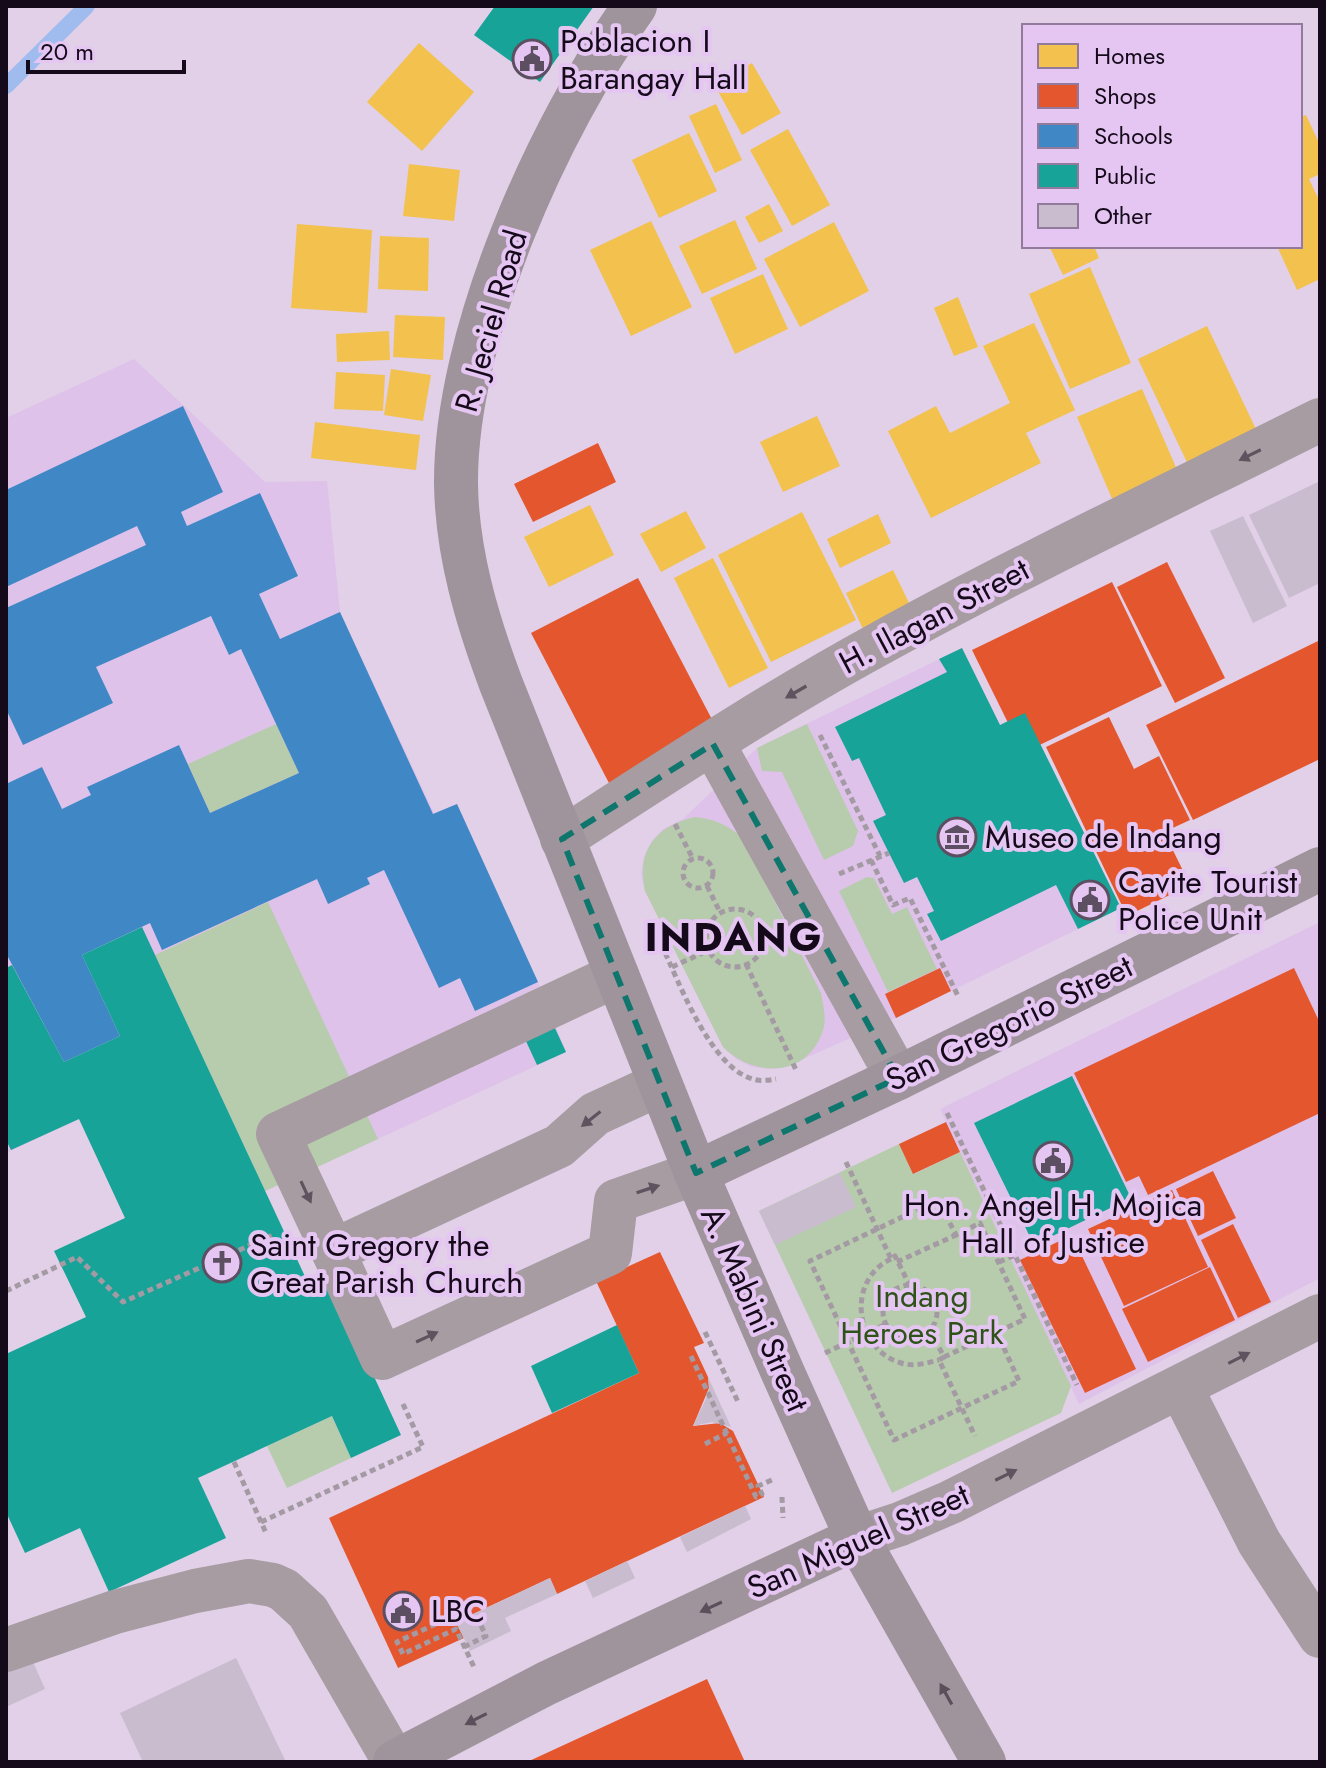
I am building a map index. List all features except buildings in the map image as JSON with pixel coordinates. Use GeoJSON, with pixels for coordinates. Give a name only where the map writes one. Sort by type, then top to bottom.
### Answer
{"type":"FeatureCollection","features":[{"type":"Feature","properties":{"kind":"main road","name":"R. Jeciel Road"},"geometry":{"type":"LineString","coordinates":[[562,839],[476,613],[459,524],[456,459],[478,342],[518,222],[583,86],[635,6]]}},
{"type":"Feature","properties":{"kind":"main road","name":"A. Mabini Street"},"geometry":{"type":"LineString","coordinates":[[562,839],[696,1173],[857,1538],[984,1762]]}},
{"type":"Feature","properties":{"kind":"main road","name":"San Gregorio Street"},"geometry":{"type":"LineString","coordinates":[[696,1173],[898,1078],[1320,869]]}},
{"type":"Feature","properties":{"kind":"main road","name":"San Miguel Street"},"geometry":{"type":"LineString","coordinates":[[394,1761],[547,1683],[857,1538]]}},
{"type":"Feature","properties":{"kind":"street","name":"H. Ilagan Street"},"geometry":{"type":"LineString","coordinates":[[562,839],[876,645],[1320,420]]}},
{"type":"Feature","properties":{"kind":"street"},"geometry":{"type":"LineString","coordinates":[[713,744],[898,1078]]}},
{"type":"Feature","properties":{"kind":"street"},"geometry":{"type":"LineString","coordinates":[[617,975],[278,1134],[382,1358],[610,1253],[616,1201],[696,1173]]}},
{"type":"Feature","properties":{"kind":"street"},"geometry":{"type":"LineString","coordinates":[[333,1251],[559,1146],[595,1114],[660,1084]]}},
{"type":"Feature","properties":{"kind":"street","name":"San Miguel Street"},"geometry":{"type":"LineString","coordinates":[[857,1538],[928,1513],[1320,1316]]}},
{"type":"Feature","properties":{"kind":"street"},"geometry":{"type":"LineString","coordinates":[[1181,1388],[1259,1542],[1320,1636]]}},
{"type":"Feature","properties":{"kind":"street"},"geometry":{"type":"LineString","coordinates":[[6,1650],[115,1612],[195,1591],[249,1581],[273,1585],[284,1590],[308,1612],[394,1761]]}},
{"type":"Feature","properties":{"kind":"path"},"geometry":{"type":"LineString","coordinates":[[817,727],[880,856]]}},
{"type":"Feature","properties":{"kind":"path"},"geometry":{"type":"LineString","coordinates":[[835,876],[889,853]]}},
{"type":"Feature","properties":{"kind":"path"},"geometry":{"type":"LineString","coordinates":[[693,859],[706,860],[712,866],[712,879],[707,886],[692,887],[685,880],[685,866],[693,859]]}},
{"type":"Feature","properties":{"kind":"path"},"geometry":{"type":"LineString","coordinates":[[871,860],[893,905],[910,898],[979,1038]]}},
{"type":"Feature","properties":{"kind":"path"},"geometry":{"type":"LineString","coordinates":[[707,886],[720,912]]}},
{"type":"Feature","properties":{"kind":"path"},"geometry":{"type":"LineString","coordinates":[[737,908],[746,910],[761,925],[764,934],[762,949],[753,961],[726,965],[709,950],[706,938],[708,926],[720,912],[737,908]]}},
{"type":"Feature","properties":{"kind":"path"},"geometry":{"type":"LineString","coordinates":[[659,939],[703,1028],[725,1061],[752,1079],[780,1079]]}},
{"type":"Feature","properties":{"kind":"path"},"geometry":{"type":"LineString","coordinates":[[672,967],[709,950]]}},
{"type":"Feature","properties":{"kind":"path"},"geometry":{"type":"LineString","coordinates":[[746,964],[798,1073]]}},
{"type":"Feature","properties":{"kind":"path"},"geometry":{"type":"LineString","coordinates":[[789,1076],[876,1037]]}},
{"type":"Feature","properties":{"kind":"path"},"geometry":{"type":"LineString","coordinates":[[947,1113],[1098,1430]]}},
{"type":"Feature","properties":{"kind":"path"},"geometry":{"type":"LineString","coordinates":[[846,1162],[894,1261],[909,1284]]}},
{"type":"Feature","properties":{"kind":"path"},"geometry":{"type":"LineString","coordinates":[[956,1235],[938,1200],[810,1261],[894,1440],[1019,1381],[997,1333]]}},
{"type":"Feature","properties":{"kind":"path"},"geometry":{"type":"LineString","coordinates":[[980,1223],[1025,1319],[941,1358],[920,1365],[902,1363],[884,1354],[871,1342],[863,1326],[860,1308],[863,1290],[871,1274],[894,1261],[980,1223]]}},
{"type":"Feature","properties":{"kind":"path"},"geometry":{"type":"LineString","coordinates":[[6,1291],[77,1257],[123,1302],[283,1231]]}},
{"type":"Feature","properties":{"kind":"path"},"geometry":{"type":"LineString","coordinates":[[999,1262],[1015,1255]]}},
{"type":"Feature","properties":{"kind":"path"},"geometry":{"type":"LineString","coordinates":[[909,1284],[925,1288],[936,1303],[937,1320],[918,1339],[908,1340],[891,1333],[883,1316],[886,1298],[892,1291],[909,1284]]}},
{"type":"Feature","properties":{"kind":"path"},"geometry":{"type":"LineString","coordinates":[[820,1355],[886,1324]]}},
{"type":"Feature","properties":{"kind":"path"},"geometry":{"type":"LineString","coordinates":[[930,1330],[996,1480]]}},
{"type":"Feature","properties":{"kind":"path"},"geometry":{"type":"LineString","coordinates":[[705,1332],[742,1410]]}},
{"type":"Feature","properties":{"kind":"path"},"geometry":{"type":"LineString","coordinates":[[691,1356],[756,1497],[762,1494],[758,1486],[774,1479]]}},
{"type":"Feature","properties":{"kind":"path"},"geometry":{"type":"LineString","coordinates":[[234,1462],[261,1522],[423,1447],[382,1358]]}},
{"type":"Feature","properties":{"kind":"path"},"geometry":{"type":"LineString","coordinates":[[705,1444],[727,1433]]}},
{"type":"Feature","properties":{"kind":"path"},"geometry":{"type":"LineString","coordinates":[[768,1466],[784,1506],[784,1516],[779,1526]]}},
{"type":"Feature","properties":{"kind":"path"},"geometry":{"type":"LineString","coordinates":[[472,1607],[397,1642],[403,1654],[456,1629],[476,1672]]}},
{"type":"Feature","properties":{"kind":"path"},"geometry":{"type":"LineString","coordinates":[[464,1647],[486,1636],[477,1617]]}},
{"type":"Feature","properties":{"kind":"highlighted area"},"geometry":{"type":"Polygon","coordinates":[[[713,744],[898,1078],[696,1173],[562,839],[713,744]]]}},
{"type":"Feature","properties":{"kind":"shaded area"},"geometry":{"type":"Polygon","coordinates":[[[134,359],[265,482],[327,481],[340,612],[434,813],[457,804],[538,982],[566,1052],[140,1249],[79,1119],[6,1153],[6,418],[134,359]]]}},
{"type":"Feature","properties":{"kind":"shaded area"},"geometry":{"type":"Polygon","coordinates":[[[962,648],[1000,725],[1025,713],[1121,908],[896,1018],[785,1067],[752,1067],[736,1059],[723,1047],[645,891],[641,874],[651,842],[663,829],[683,819],[757,748],[962,648]]]}},
{"type":"Feature","properties":{"kind":"shaded area"},"geometry":{"type":"Polygon","coordinates":[[[1320,922],[1320,1278],[1079,1404],[940,1109],[1320,922]]]}},
{"type":"Feature","properties":{"kind":"green space"},"geometry":{"type":"Polygon","coordinates":[[[276,724],[299,773],[210,813],[188,764],[276,724]]]}},
{"type":"Feature","properties":{"kind":"green space"},"geometry":{"type":"Polygon","coordinates":[[[807,724],[858,831],[853,846],[824,860],[782,772],[762,771],[757,748],[807,724]]]}},
{"type":"Feature","properties":{"kind":"green space"},"geometry":{"type":"Polygon","coordinates":[[[695,817],[720,823],[742,837],[821,993],[825,1016],[823,1030],[816,1046],[793,1065],[764,1068],[736,1057],[723,1047],[645,891],[644,863],[652,842],[669,827],[695,817]]]}},
{"type":"Feature","properties":{"kind":"green space"},"geometry":{"type":"Polygon","coordinates":[[[867,877],[874,878],[892,914],[907,907],[937,969],[888,992],[839,891],[867,877]]]}},
{"type":"Feature","properties":{"kind":"green space"},"geometry":{"type":"Polygon","coordinates":[[[268,902],[378,1139],[265,1191],[155,955],[268,902]]]}},
{"type":"Feature","properties":{"kind":"green space","name":"Indang Heroes Park"},"geometry":{"type":"Polygon","coordinates":[[[899,1144],[914,1174],[960,1152],[1071,1386],[1061,1413],[892,1493],[759,1211],[899,1144]]]}},
{"type":"Feature","properties":{"kind":"green space"},"geometry":{"type":"Polygon","coordinates":[[[332,1416],[351,1458],[287,1488],[267,1446],[332,1416]]]}},
{"type":"Feature","properties":{"kind":"waterway"},"geometry":{"type":"LineString","coordinates":[[6,86],[87,6]]}},
{"type":"Feature","properties":{"kind":"place","name":"Poblacion I Barangay Hall"},"geometry":{"type":"Point","coordinates":[532,59]}},
{"type":"Feature","properties":{"kind":"place","name":"Museo de Indang"},"geometry":{"type":"Point","coordinates":[957,837]}},
{"type":"Feature","properties":{"kind":"place","name":"Cavite Tourist Police Unit"},"geometry":{"type":"Point","coordinates":[1090,900]}},
{"type":"Feature","properties":{"kind":"place","name":"Hon. Angel H. Mojica Hall of Justice"},"geometry":{"type":"Point","coordinates":[1053,1161]}},
{"type":"Feature","properties":{"kind":"place","name":"Saint Gregory the Great Parish Church"},"geometry":{"type":"Point","coordinates":[222,1263]}},
{"type":"Feature","properties":{"kind":"place","name":"LBC"},"geometry":{"type":"Point","coordinates":[403,1611]}},
{"type":"Feature","properties":{"kind":"district","name":"INDANG"},"geometry":{"type":"Point","coordinates":[734,937]}}]}
